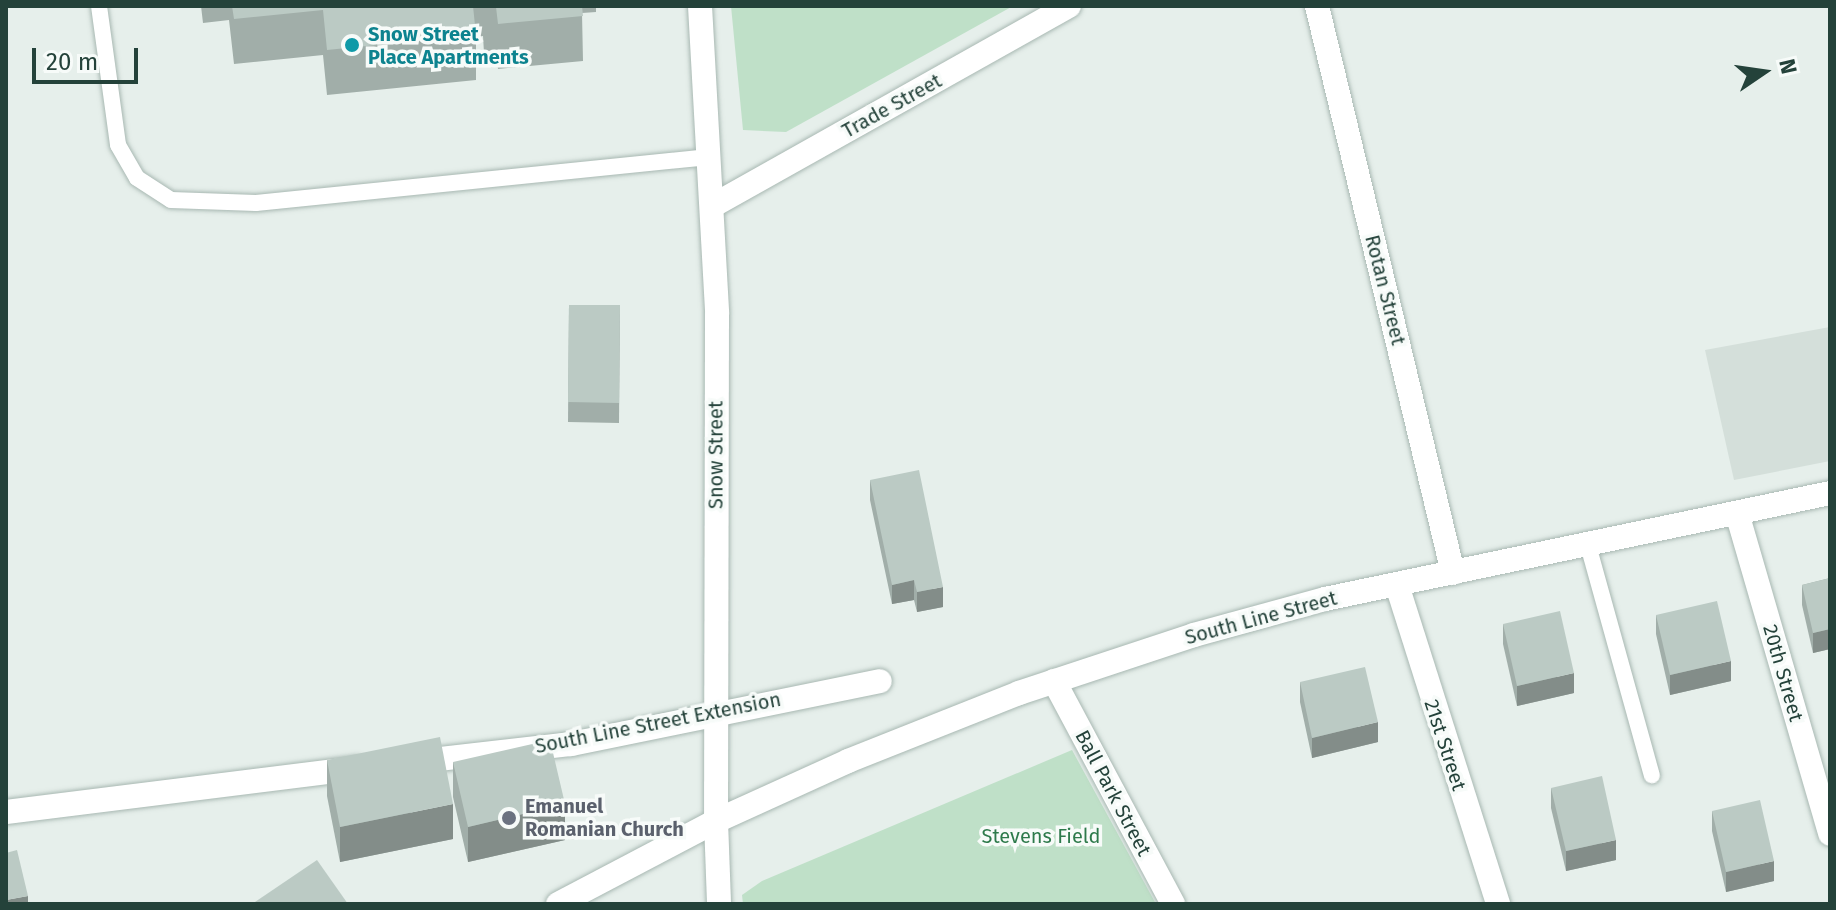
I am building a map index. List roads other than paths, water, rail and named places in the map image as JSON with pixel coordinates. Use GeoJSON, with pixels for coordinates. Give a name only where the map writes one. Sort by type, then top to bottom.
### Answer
{"type":"FeatureCollection","features":[{"type":"Feature","properties":{"kind":"street","name":"Snow Street"},"geometry":{"type":"LineString","coordinates":[[700,6],[714,205],[715,712],[719,904]]}},
{"type":"Feature","properties":{"kind":"street","name":"Trade Street"},"geometry":{"type":"LineString","coordinates":[[714,205],[1069,6]]}},
{"type":"Feature","properties":{"kind":"street","name":"Rotan Street"},"geometry":{"type":"LineString","coordinates":[[1317,6],[1453,573]]}},
{"type":"Feature","properties":{"kind":"street","name":"South Line Street"},"geometry":{"type":"LineString","coordinates":[[558,904],[716,821],[848,761],[1054,681],[1194,635],[1397,585],[1830,493]]}},
{"type":"Feature","properties":{"kind":"street","name":"20th Street"},"geometry":{"type":"LineString","coordinates":[[1737,513],[1830,834]]}},
{"type":"Feature","properties":{"kind":"street","name":"21st Street"},"geometry":{"type":"LineString","coordinates":[[1397,585],[1498,904]]}},
{"type":"Feature","properties":{"kind":"street","name":"South Line Street Extension"},"geometry":{"type":"LineString","coordinates":[[6,812],[571,744],[715,712],[880,681]]}},
{"type":"Feature","properties":{"kind":"street","name":"Ball Park Street"},"geometry":{"type":"LineString","coordinates":[[1054,681],[1173,904]]}},
{"type":"Feature","properties":{"kind":"lane"},"geometry":{"type":"LineString","coordinates":[[99,6],[118,145],[137,178],[171,200],[256,203],[712,157]]}},
{"type":"Feature","properties":{"kind":"lane"},"geometry":{"type":"LineString","coordinates":[[1588,545],[1652,775]]}},
{"type":"Feature","properties":{"kind":"place","name":"Snow Street Place Apartments"},"geometry":{"type":"Point","coordinates":[352,45]}},
{"type":"Feature","properties":{"kind":"place","name":"Emanuel Romanian Church"},"geometry":{"type":"Point","coordinates":[509,818]}},
{"type":"Feature","properties":{"kind":"park label","name":"Stevens Field"},"geometry":{"type":"Point","coordinates":[1041,836]}}]}
